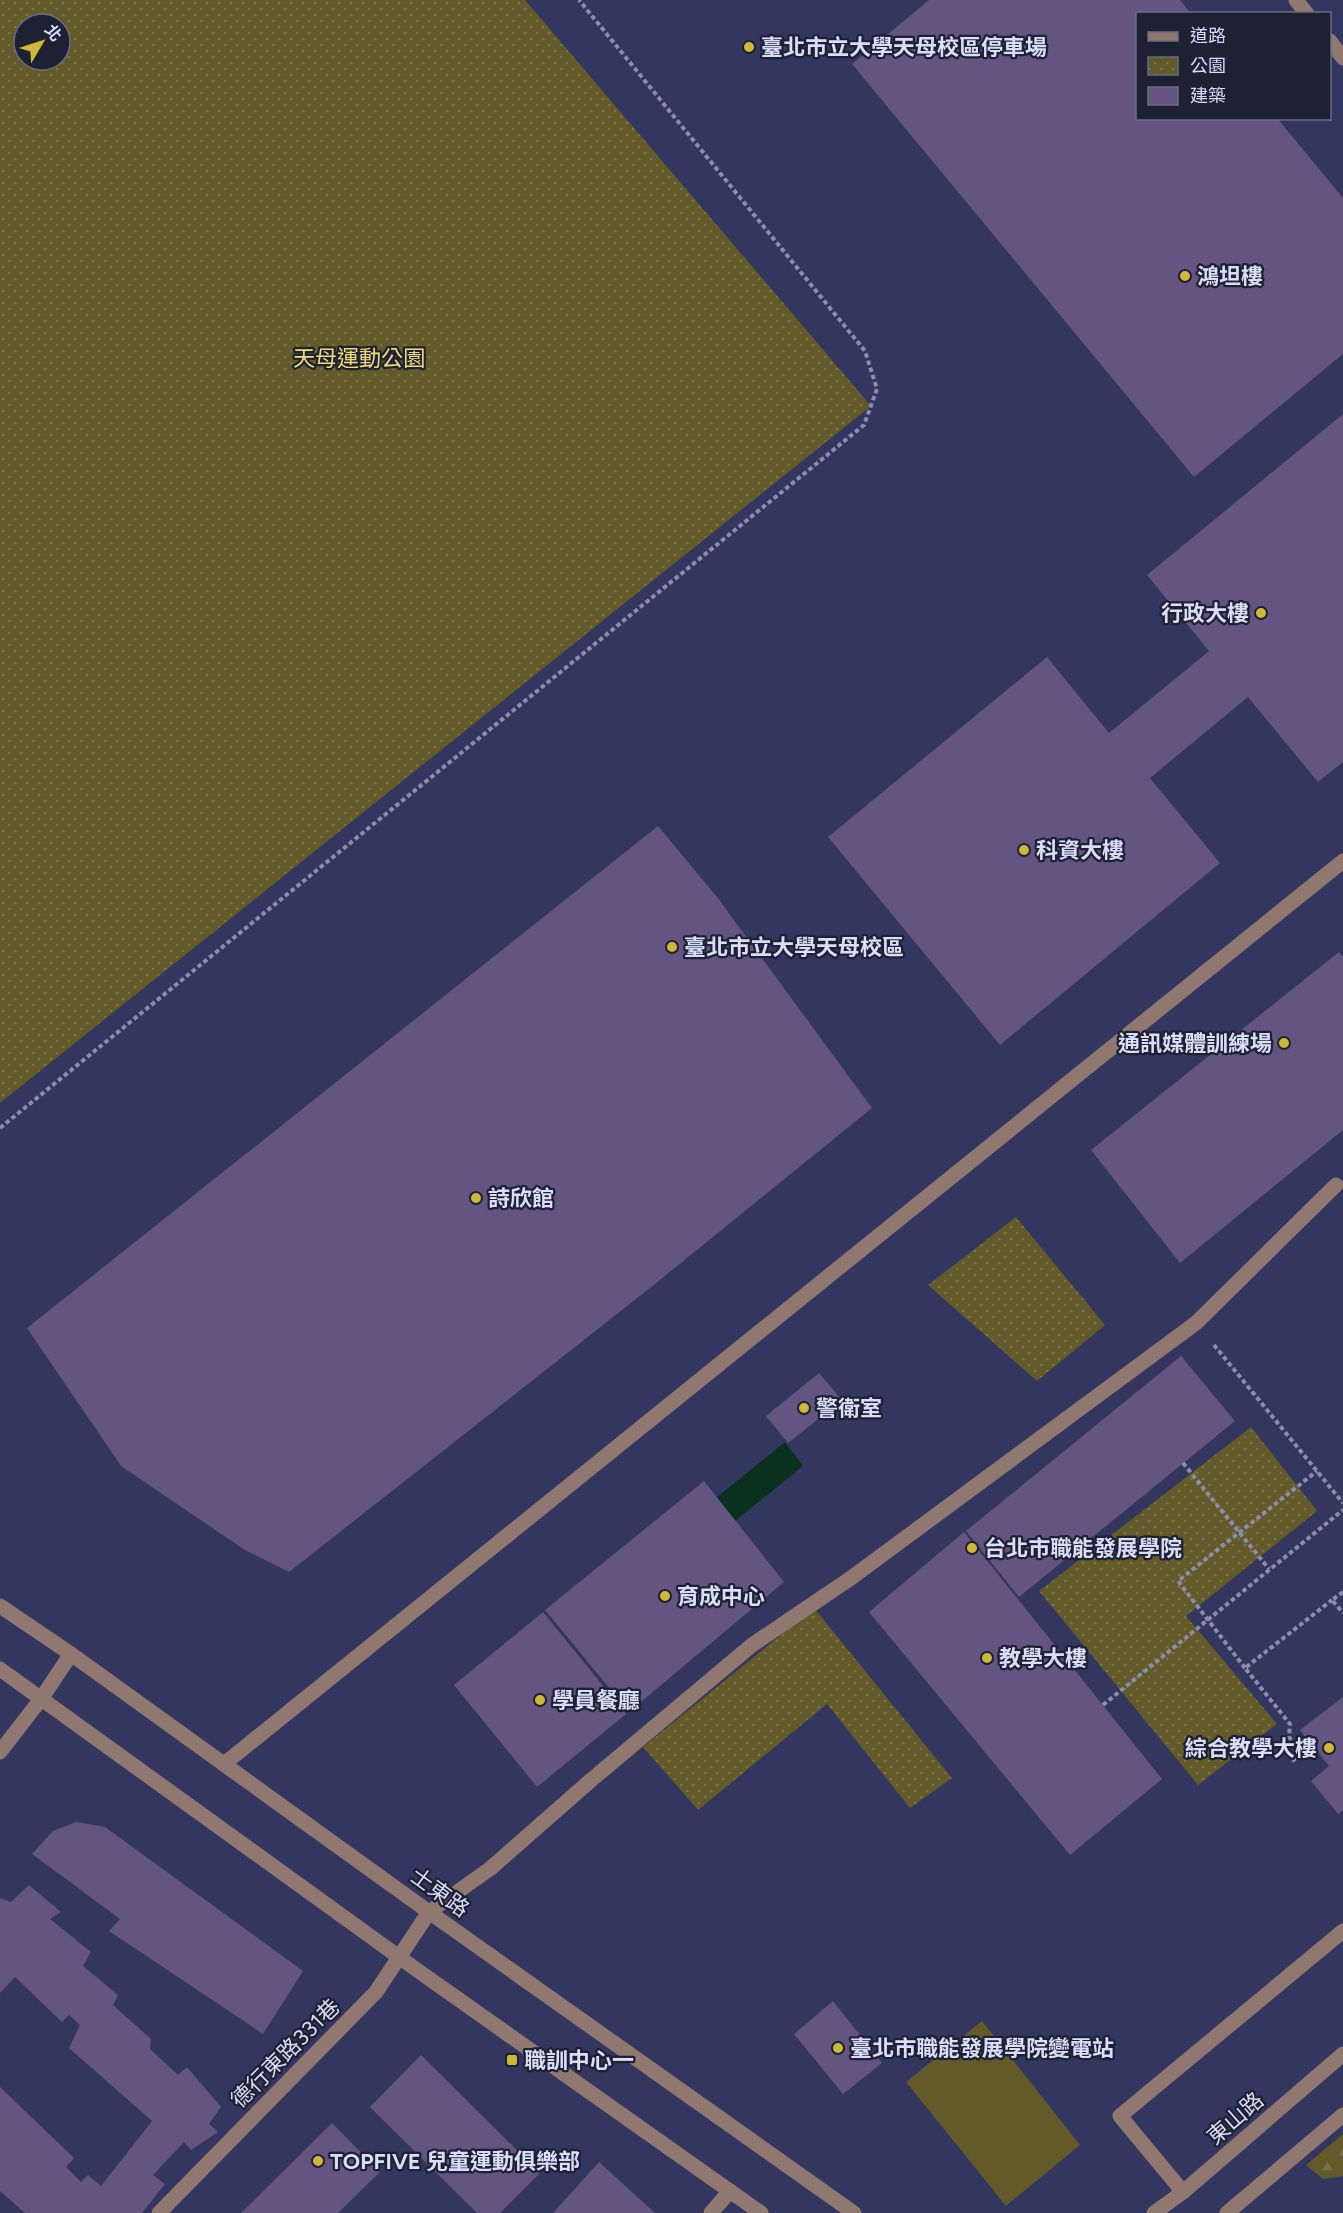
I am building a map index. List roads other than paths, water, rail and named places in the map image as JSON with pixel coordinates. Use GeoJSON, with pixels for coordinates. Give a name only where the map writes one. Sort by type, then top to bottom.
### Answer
{"type":"FeatureCollection","features":[{"type":"Feature","properties":{"kind":"street"},"geometry":{"type":"LineString","coordinates":[[1296,0],[1305,12]]}},
{"type":"Feature","properties":{"kind":"street"},"geometry":{"type":"LineString","coordinates":[[1331,43],[1343,58]]}},
{"type":"Feature","properties":{"kind":"street"},"geometry":{"type":"LineString","coordinates":[[224,1764],[1343,861]]}},
{"type":"Feature","properties":{"kind":"street"},"geometry":{"type":"LineString","coordinates":[[429,1912],[491,1868],[590,1781],[752,1645],[851,1578],[1196,1323],[1336,1185]]}},
{"type":"Feature","properties":{"kind":"street","name":"士東路"},"geometry":{"type":"LineString","coordinates":[[0,1606],[71,1654],[429,1912],[854,2213]]}},
{"type":"Feature","properties":{"kind":"street"},"geometry":{"type":"LineString","coordinates":[[0,1752],[41,1699],[71,1654]]}},
{"type":"Feature","properties":{"kind":"street"},"geometry":{"type":"LineString","coordinates":[[0,1669],[399,1958],[761,2213]]}},
{"type":"Feature","properties":{"kind":"street","name":"德行東路331巷"},"geometry":{"type":"LineString","coordinates":[[159,2213],[376,1992],[429,1912]]}},
{"type":"Feature","properties":{"kind":"street"},"geometry":{"type":"LineString","coordinates":[[1183,2192],[1120,2116],[1343,1931]]}},
{"type":"Feature","properties":{"kind":"street","name":"東山路"},"geometry":{"type":"LineString","coordinates":[[1154,2213],[1183,2192],[1343,2054]]}},
{"type":"Feature","properties":{"kind":"street"},"geometry":{"type":"LineString","coordinates":[[1227,2213],[1343,2115]]}},
{"type":"Feature","properties":{"kind":"street"},"geometry":{"type":"LineString","coordinates":[[711,2213],[730,2191]]}},
{"type":"Feature","properties":{"kind":"place","name":"臺北市立大學天母校區停車場"},"geometry":{"type":"Point","coordinates":[749,47]}},
{"type":"Feature","properties":{"kind":"place","name":"鴻坦樓"},"geometry":{"type":"Point","coordinates":[1185,276]}},
{"type":"Feature","properties":{"kind":"place","name":"行政大樓"},"geometry":{"type":"Point","coordinates":[1261,613]}},
{"type":"Feature","properties":{"kind":"place","name":"科資大樓"},"geometry":{"type":"Point","coordinates":[1024,850]}},
{"type":"Feature","properties":{"kind":"place","name":"臺北市立大學天母校區"},"geometry":{"type":"Point","coordinates":[672,947]}},
{"type":"Feature","properties":{"kind":"place","name":"通訊媒體訓練場"},"geometry":{"type":"Point","coordinates":[1284,1043]}},
{"type":"Feature","properties":{"kind":"place","name":"詩欣館"},"geometry":{"type":"Point","coordinates":[476,1198]}},
{"type":"Feature","properties":{"kind":"place","name":"警衛室"},"geometry":{"type":"Point","coordinates":[804,1408]}},
{"type":"Feature","properties":{"kind":"place","name":"台北市職能發展學院"},"geometry":{"type":"Point","coordinates":[972,1548]}},
{"type":"Feature","properties":{"kind":"place","name":"育成中心"},"geometry":{"type":"Point","coordinates":[665,1596]}},
{"type":"Feature","properties":{"kind":"place","name":"教學大樓"},"geometry":{"type":"Point","coordinates":[987,1658]}},
{"type":"Feature","properties":{"kind":"place","name":"學員餐廳"},"geometry":{"type":"Point","coordinates":[540,1700]}},
{"type":"Feature","properties":{"kind":"place","name":"綜合教學大樓"},"geometry":{"type":"Point","coordinates":[1329,1748]}},
{"type":"Feature","properties":{"kind":"place","name":"臺北市職能發展學院變電站"},"geometry":{"type":"Point","coordinates":[838,2048]}},
{"type":"Feature","properties":{"kind":"place","name":"職訓中心一"},"geometry":{"type":"Point","coordinates":[512,2060]}},
{"type":"Feature","properties":{"kind":"place","name":"TOPFIVE 兒童運動俱樂部"},"geometry":{"type":"Point","coordinates":[318,2161]}},
{"type":"Feature","properties":{"kind":"park label","name":"天母運動公園"},"geometry":{"type":"Point","coordinates":[359,358]}}]}
